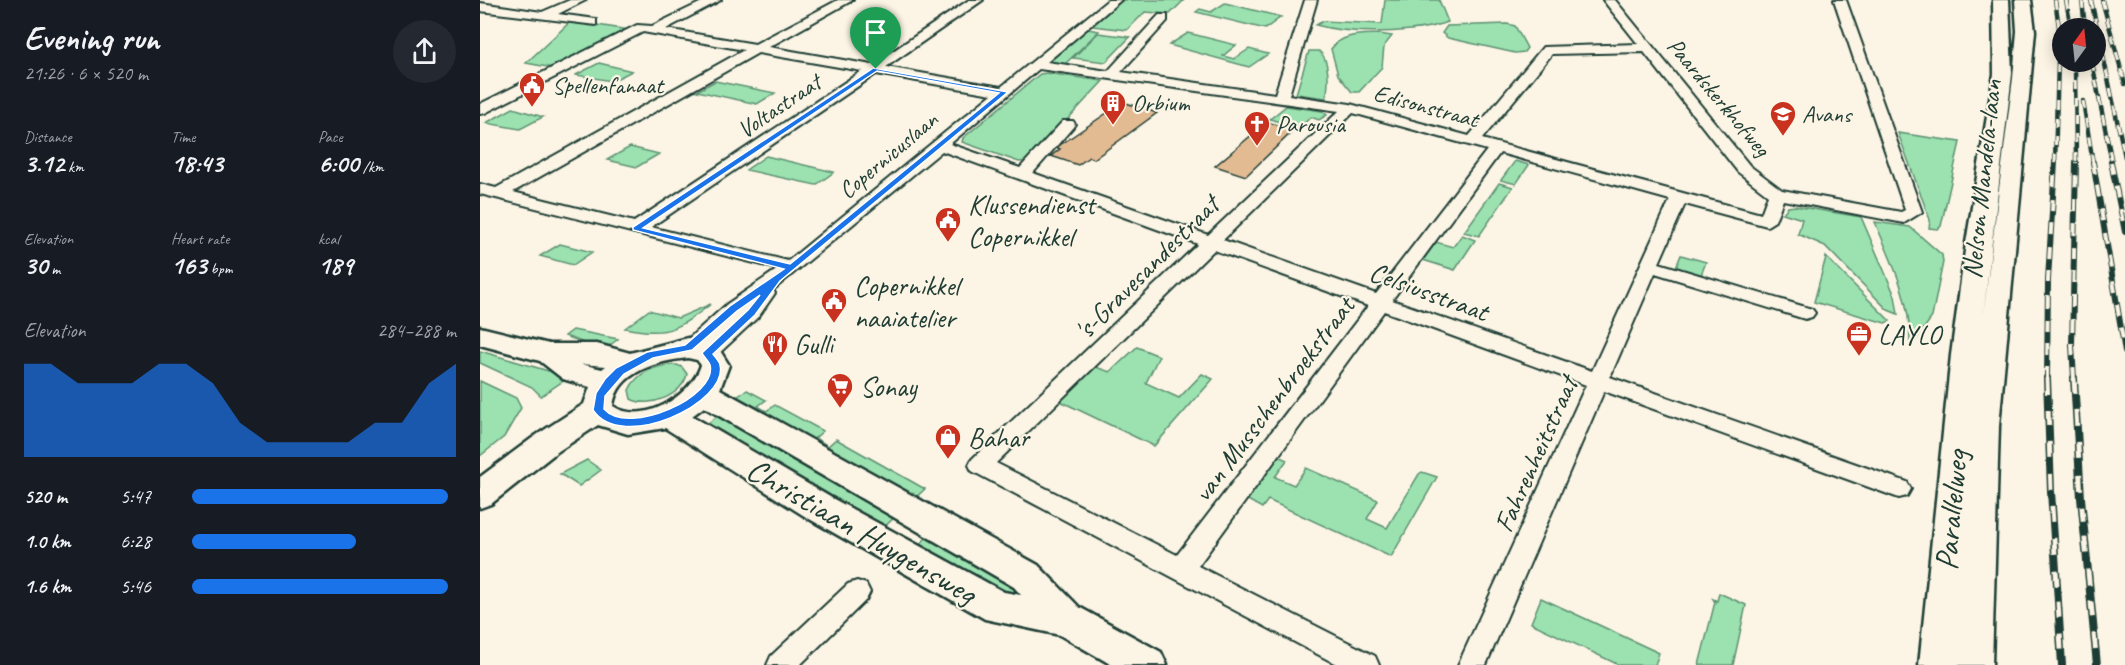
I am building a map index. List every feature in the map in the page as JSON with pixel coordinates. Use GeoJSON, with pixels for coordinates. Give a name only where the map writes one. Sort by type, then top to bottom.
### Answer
{"type":"FeatureCollection","features":[{"type":"Feature","properties":{"kind":"main road","name":"Nelson Mandela-laan"},"geometry":{"type":"LineString","coordinates":[[1978,359],[1978,243],[2003,75],[2001,0]]}},
{"type":"Feature","properties":{"kind":"main road","name":"Nelson Mandela-laan"},"geometry":{"type":"LineString","coordinates":[[1978,359],[2022,78],[2026,31],[2024,0]]}},
{"type":"Feature","properties":{"kind":"main road"},"geometry":{"type":"LineString","coordinates":[[480,336],[549,354],[597,354],[631,363]]}},
{"type":"Feature","properties":{"kind":"main road"},"geometry":{"type":"LineString","coordinates":[[667,350],[698,351],[715,365],[715,374],[703,393],[669,415],[634,423],[605,415],[600,396],[608,381],[631,363],[667,350]]}},
{"type":"Feature","properties":{"kind":"main road"},"geometry":{"type":"LineString","coordinates":[[549,354],[573,372],[608,381]]}},
{"type":"Feature","properties":{"kind":"main road","name":"Parallelweg"},"geometry":{"type":"LineString","coordinates":[[1938,665],[1978,359]]}},
{"type":"Feature","properties":{"kind":"main road","name":"Parallelweg"},"geometry":{"type":"LineString","coordinates":[[1973,665],[1984,438],[1978,359]]}},
{"type":"Feature","properties":{"kind":"main road","name":"Christiaan Huygensweg"},"geometry":{"type":"LineString","coordinates":[[703,393],[1026,576],[1066,619],[1148,665]]}},
{"type":"Feature","properties":{"kind":"main road"},"geometry":{"type":"LineString","coordinates":[[489,489],[558,455],[605,415]]}},
{"type":"Feature","properties":{"kind":"main road","name":"Christiaan Huygensweg"},"geometry":{"type":"LineString","coordinates":[[669,415],[691,431],[818,507],[998,607],[1066,619]]}},
{"type":"Feature","properties":{"kind":"street"},"geometry":{"type":"LineString","coordinates":[[545,15],[580,0]]}},
{"type":"Feature","properties":{"kind":"street"},"geometry":{"type":"LineString","coordinates":[[480,110],[648,29],[715,0]]}},
{"type":"Feature","properties":{"kind":"street"},"geometry":{"type":"LineString","coordinates":[[498,194],[847,0]]}},
{"type":"Feature","properties":{"kind":"street","name":"Voltastraat"},"geometry":{"type":"LineString","coordinates":[[636,229],[977,0]]}},
{"type":"Feature","properties":{"kind":"street","name":"Copernicuslaan"},"geometry":{"type":"LineString","coordinates":[[698,351],[752,312],[784,273],[1115,0]]}},
{"type":"Feature","properties":{"kind":"street"},"geometry":{"type":"LineString","coordinates":[[1281,98],[1311,0]]}},
{"type":"Feature","properties":{"kind":"street","name":"Paardskerkhofweg"},"geometry":{"type":"LineString","coordinates":[[1609,0],[1744,169],[1777,194],[1904,218],[1914,212],[1840,0]]}},
{"type":"Feature","properties":{"kind":"street"},"geometry":{"type":"LineString","coordinates":[[480,7],[592,21]]}},
{"type":"Feature","properties":{"kind":"street"},"geometry":{"type":"LineString","coordinates":[[1111,75],[1163,18]]}},
{"type":"Feature","properties":{"kind":"street"},"geometry":{"type":"LineString","coordinates":[[648,29],[1004,92]]}},
{"type":"Feature","properties":{"kind":"street"},"geometry":{"type":"LineString","coordinates":[[1472,142],[1548,50],[1647,48]]}},
{"type":"Feature","properties":{"kind":"street","name":"Edisonstraat"},"geometry":{"type":"LineString","coordinates":[[1037,65],[1350,108],[1767,221],[1777,194]]}},
{"type":"Feature","properties":{"kind":"street","name":"'s-Gravesandestraat"},"geometry":{"type":"LineString","coordinates":[[1181,569],[980,465],[1350,108]]}},
{"type":"Feature","properties":{"kind":"street"},"geometry":{"type":"LineString","coordinates":[[1022,175],[1068,124]]}},
{"type":"Feature","properties":{"kind":"street","name":"Celsiusstraat"},"geometry":{"type":"LineString","coordinates":[[940,146],[1899,489]]}},
{"type":"Feature","properties":{"kind":"street","name":"van Musschenbroekstraat"},"geometry":{"type":"LineString","coordinates":[[1181,569],[1496,148]]}},
{"type":"Feature","properties":{"kind":"street"},"geometry":{"type":"LineString","coordinates":[[480,189],[636,229],[784,273]]}},
{"type":"Feature","properties":{"kind":"street","name":"Fahrenheitstraat"},"geometry":{"type":"LineString","coordinates":[[1472,665],[1651,266],[1679,198]]}},
{"type":"Feature","properties":{"kind":"street"},"geometry":{"type":"LineString","coordinates":[[1651,266],[1805,313]]}},
{"type":"Feature","properties":{"kind":"street"},"geometry":{"type":"LineString","coordinates":[[1181,569],[1365,665]]}},
{"type":"Feature","properties":{"kind":"street"},"geometry":{"type":"LineString","coordinates":[[781,665],[857,592]]}},
{"type":"Feature","properties":{"kind":"green space"},"geometry":{"type":"Polygon","coordinates":[[[1123,0],[1184,0],[1170,14],[1145,12],[1127,30],[1092,26],[1123,0]]]}},
{"type":"Feature","properties":{"kind":"green space"},"geometry":{"type":"Polygon","coordinates":[[[1385,0],[1439,0],[1448,22],[1418,29],[1382,32],[1364,32],[1316,25],[1323,21],[1382,24],[1385,0]]]}},
{"type":"Feature","properties":{"kind":"green space"},"geometry":{"type":"Polygon","coordinates":[[[1225,3],[1281,17],[1265,29],[1196,12],[1200,9],[1211,12],[1225,3]]]}},
{"type":"Feature","properties":{"kind":"green space"},"geometry":{"type":"Polygon","coordinates":[[[571,21],[629,30],[553,68],[526,63],[571,21]]]}},
{"type":"Feature","properties":{"kind":"green space"},"geometry":{"type":"Polygon","coordinates":[[[1507,24],[1515,26],[1527,48],[1524,52],[1515,53],[1448,38],[1442,33],[1447,26],[1507,24]]]}},
{"type":"Feature","properties":{"kind":"green space"},"geometry":{"type":"Polygon","coordinates":[[[1088,29],[1099,31],[1063,66],[1052,63],[1051,60],[1088,29]]]}},
{"type":"Feature","properties":{"kind":"green space"},"geometry":{"type":"Polygon","coordinates":[[[1098,33],[1130,37],[1106,62],[1073,58],[1098,33]]]}},
{"type":"Feature","properties":{"kind":"green space"},"geometry":{"type":"Polygon","coordinates":[[[1188,33],[1236,45],[1223,56],[1234,59],[1249,49],[1268,54],[1249,67],[1169,45],[1188,33]]]}},
{"type":"Feature","properties":{"kind":"green space"},"geometry":{"type":"Polygon","coordinates":[[[1379,34],[1392,36],[1384,46],[1382,67],[1359,92],[1352,92],[1338,75],[1331,49],[1347,37],[1379,34]]]}},
{"type":"Feature","properties":{"kind":"green space"},"geometry":{"type":"Polygon","coordinates":[[[1309,51],[1319,51],[1325,60],[1328,80],[1326,98],[1296,94],[1309,51]]]}},
{"type":"Feature","properties":{"kind":"green space"},"geometry":{"type":"Polygon","coordinates":[[[599,63],[632,71],[612,81],[576,75],[599,63]]]}},
{"type":"Feature","properties":{"kind":"green space"},"geometry":{"type":"Polygon","coordinates":[[[1040,74],[1103,81],[1029,161],[1019,162],[962,142],[963,138],[1040,74]]]}},
{"type":"Feature","properties":{"kind":"green space"},"geometry":{"type":"Polygon","coordinates":[[[715,81],[775,93],[757,104],[697,91],[715,81]]]}},
{"type":"Feature","properties":{"kind":"green space"},"geometry":{"type":"Polygon","coordinates":[[[1286,106],[1322,111],[1327,115],[1319,120],[1311,117],[1299,128],[1270,119],[1286,106]]]}},
{"type":"Feature","properties":{"kind":"green space"},"geometry":{"type":"Polygon","coordinates":[[[513,108],[543,117],[520,129],[486,123],[513,108]]]}},
{"type":"Feature","properties":{"kind":"green space"},"geometry":{"type":"Polygon","coordinates":[[[1898,133],[1960,142],[1941,226],[1938,229],[1929,228],[1930,220],[1898,133]]]}},
{"type":"Feature","properties":{"kind":"green space"},"geometry":{"type":"Polygon","coordinates":[[[630,147],[659,154],[637,167],[607,160],[630,147]]]}},
{"type":"Feature","properties":{"kind":"green space"},"geometry":{"type":"Polygon","coordinates":[[[766,156],[834,172],[816,185],[746,170],[766,156]]]}},
{"type":"Feature","properties":{"kind":"green space"},"geometry":{"type":"Polygon","coordinates":[[[1515,161],[1529,165],[1516,184],[1501,180],[1515,161]]]}},
{"type":"Feature","properties":{"kind":"green space"},"geometry":{"type":"Polygon","coordinates":[[[1499,183],[1513,187],[1479,236],[1464,232],[1499,183]]]}},
{"type":"Feature","properties":{"kind":"green space"},"geometry":{"type":"Polygon","coordinates":[[[1795,206],[1861,217],[1895,296],[1898,314],[1888,310],[1825,246],[1798,234],[1802,219],[1783,213],[1788,207],[1795,206]]]}},
{"type":"Feature","properties":{"kind":"green space"},"geometry":{"type":"Polygon","coordinates":[[[1875,222],[1910,227],[1942,255],[1943,262],[1932,317],[1913,344],[1910,342],[1907,310],[1899,280],[1875,222]]]}},
{"type":"Feature","properties":{"kind":"green space"},"geometry":{"type":"Polygon","coordinates":[[[1462,235],[1475,240],[1455,270],[1423,260],[1436,242],[1453,247],[1462,235]]]}},
{"type":"Feature","properties":{"kind":"green space"},"geometry":{"type":"Polygon","coordinates":[[[560,244],[592,252],[573,265],[540,256],[560,244]]]}},
{"type":"Feature","properties":{"kind":"green space"},"geometry":{"type":"Polygon","coordinates":[[[1681,255],[1706,262],[1701,275],[1676,267],[1681,255]]]}},
{"type":"Feature","properties":{"kind":"green space"},"geometry":{"type":"Polygon","coordinates":[[[1826,257],[1890,321],[1885,323],[1814,302],[1826,257]]]}},
{"type":"Feature","properties":{"kind":"green space"},"geometry":{"type":"Polygon","coordinates":[[[711,304],[690,320],[672,329],[652,332],[625,328],[649,310],[678,318],[711,304]]]}},
{"type":"Feature","properties":{"kind":"green space"},"geometry":{"type":"Polygon","coordinates":[[[573,330],[618,339],[604,350],[565,336],[573,330]]]}},
{"type":"Feature","properties":{"kind":"green space"},"geometry":{"type":"Polygon","coordinates":[[[1137,347],[1159,356],[1146,383],[1179,398],[1202,374],[1213,379],[1154,446],[1060,401],[1096,367],[1110,372],[1137,347]]]}},
{"type":"Feature","properties":{"kind":"green space"},"geometry":{"type":"Polygon","coordinates":[[[480,351],[569,377],[541,396],[532,387],[480,363],[480,351]]]}},
{"type":"Feature","properties":{"kind":"green space"},"geometry":{"type":"Polygon","coordinates":[[[677,365],[682,367],[687,374],[684,382],[672,394],[656,401],[638,402],[631,399],[629,390],[637,378],[649,370],[677,365]]]}},
{"type":"Feature","properties":{"kind":"green space"},"geometry":{"type":"Polygon","coordinates":[[[480,381],[516,398],[521,408],[504,437],[480,456],[480,381]]]}},
{"type":"Feature","properties":{"kind":"green space"},"geometry":{"type":"Polygon","coordinates":[[[747,390],[766,400],[758,406],[766,411],[775,405],[823,431],[815,438],[828,446],[836,439],[925,489],[914,499],[731,401],[747,390]]]}},
{"type":"Feature","properties":{"kind":"green space"},"geometry":{"type":"Polygon","coordinates":[[[722,413],[897,515],[881,530],[704,426],[722,413]]]}},
{"type":"Feature","properties":{"kind":"green space"},"geometry":{"type":"Polygon","coordinates":[[[1278,456],[1287,460],[1275,477],[1294,485],[1306,468],[1378,500],[1367,519],[1387,528],[1419,474],[1422,472],[1437,477],[1391,557],[1268,500],[1262,508],[1246,499],[1278,456]]]}},
{"type":"Feature","properties":{"kind":"green space"},"geometry":{"type":"Polygon","coordinates":[[[587,460],[601,470],[579,486],[560,474],[587,460]]]}},
{"type":"Feature","properties":{"kind":"green space"},"geometry":{"type":"Polygon","coordinates":[[[930,534],[1018,586],[1016,591],[1009,596],[915,549],[930,534]]]}},
{"type":"Feature","properties":{"kind":"green space"},"geometry":{"type":"Polygon","coordinates":[[[1719,593],[1746,605],[1733,665],[1699,665],[1715,602],[1713,599],[1717,601],[1719,593]]]}},
{"type":"Feature","properties":{"kind":"green space"},"geometry":{"type":"Polygon","coordinates":[[[1541,598],[1659,653],[1655,665],[1619,665],[1531,623],[1541,598]]]}},
{"type":"Feature","properties":{"kind":"building","name":"Orbium"},"geometry":{"type":"Polygon","coordinates":[[[1123,102],[1157,113],[1094,159],[1089,157],[1078,165],[1051,156],[1060,149],[1057,148],[1060,145],[1123,102]]]}},
{"type":"Feature","properties":{"kind":"building","name":"Parousia"},"geometry":{"type":"Polygon","coordinates":[[[1267,122],[1294,130],[1246,176],[1215,166],[1267,122]]]}},
{"type":"Feature","properties":{"kind":"railway"},"geometry":{"type":"LineString","coordinates":[[2055,0],[2058,18]]}},
{"type":"Feature","properties":{"kind":"railway"},"geometry":{"type":"LineString","coordinates":[[2066,0],[2069,18]]}},
{"type":"Feature","properties":{"kind":"railway"},"geometry":{"type":"LineString","coordinates":[[2082,0],[2084,18]]}},
{"type":"Feature","properties":{"kind":"railway"},"geometry":{"type":"LineString","coordinates":[[2091,0],[2125,157]]}},
{"type":"Feature","properties":{"kind":"railway"},"geometry":{"type":"LineString","coordinates":[[2102,0],[2125,84]]}},
{"type":"Feature","properties":{"kind":"railway"},"geometry":{"type":"LineString","coordinates":[[2055,163],[2058,72]]}},
{"type":"Feature","properties":{"kind":"railway"},"geometry":{"type":"LineString","coordinates":[[2075,72],[2076,162]]}},
{"type":"Feature","properties":{"kind":"railway"},"geometry":{"type":"LineString","coordinates":[[2094,72],[2112,163]]}},
{"type":"Feature","properties":{"kind":"railway"},"geometry":{"type":"LineString","coordinates":[[2083,101],[2093,163]]}},
{"type":"Feature","properties":{"kind":"railway"},"geometry":{"type":"LineString","coordinates":[[2047,378],[2048,280],[2055,162]]}},
{"type":"Feature","properties":{"kind":"railway"},"geometry":{"type":"LineString","coordinates":[[2074,379],[2072,345],[2076,162]]}},
{"type":"Feature","properties":{"kind":"railway"},"geometry":{"type":"LineString","coordinates":[[2093,162],[2125,352]]}},
{"type":"Feature","properties":{"kind":"railway"},"geometry":{"type":"LineString","coordinates":[[2111,162],[2125,232]]}},
{"type":"Feature","properties":{"kind":"railway"},"geometry":{"type":"LineString","coordinates":[[2047,378],[2051,491],[2062,665]]}},
{"type":"Feature","properties":{"kind":"railway"},"geometry":{"type":"LineString","coordinates":[[2074,378],[2081,498],[2097,665]]}},
{"type":"Feature","properties":{"kind":"place","name":"Spellenfanaat"},"geometry":{"type":"Point","coordinates":[532,108]}},
{"type":"Feature","properties":{"kind":"place","name":"Orbium"},"geometry":{"type":"Point","coordinates":[1113,126]}},
{"type":"Feature","properties":{"kind":"place","name":"Avans"},"geometry":{"type":"Point","coordinates":[1783,137]}},
{"type":"Feature","properties":{"kind":"place","name":"Parousia"},"geometry":{"type":"Point","coordinates":[1257,147]}},
{"type":"Feature","properties":{"kind":"place","name":"Klussendienst Copernikkel"},"geometry":{"type":"Point","coordinates":[948,243]}},
{"type":"Feature","properties":{"kind":"place","name":"Copernikkel naaiatelier"},"geometry":{"type":"Point","coordinates":[834,324]}},
{"type":"Feature","properties":{"kind":"place","name":"LAYLO"},"geometry":{"type":"Point","coordinates":[1859,357]}},
{"type":"Feature","properties":{"kind":"place","name":"Gulli"},"geometry":{"type":"Point","coordinates":[775,367]}},
{"type":"Feature","properties":{"kind":"place","name":"Sonay"},"geometry":{"type":"Point","coordinates":[840,409]}},
{"type":"Feature","properties":{"kind":"place","name":"Bahar"},"geometry":{"type":"Point","coordinates":[948,460]}},
{"type":"Feature","properties":{"kind":"route"},"geometry":{"type":"LineString","coordinates":[[876,69],[636,229],[791,267],[777,279],[752,312],[707,353],[715,365],[715,374],[703,393],[692,402],[669,415],[654,420],[634,423],[613,421],[604,416],[598,410],[600,396],[608,381],[620,371],[651,354],[688,348],[734,308],[777,279],[1004,92],[876,69]]}}]}
